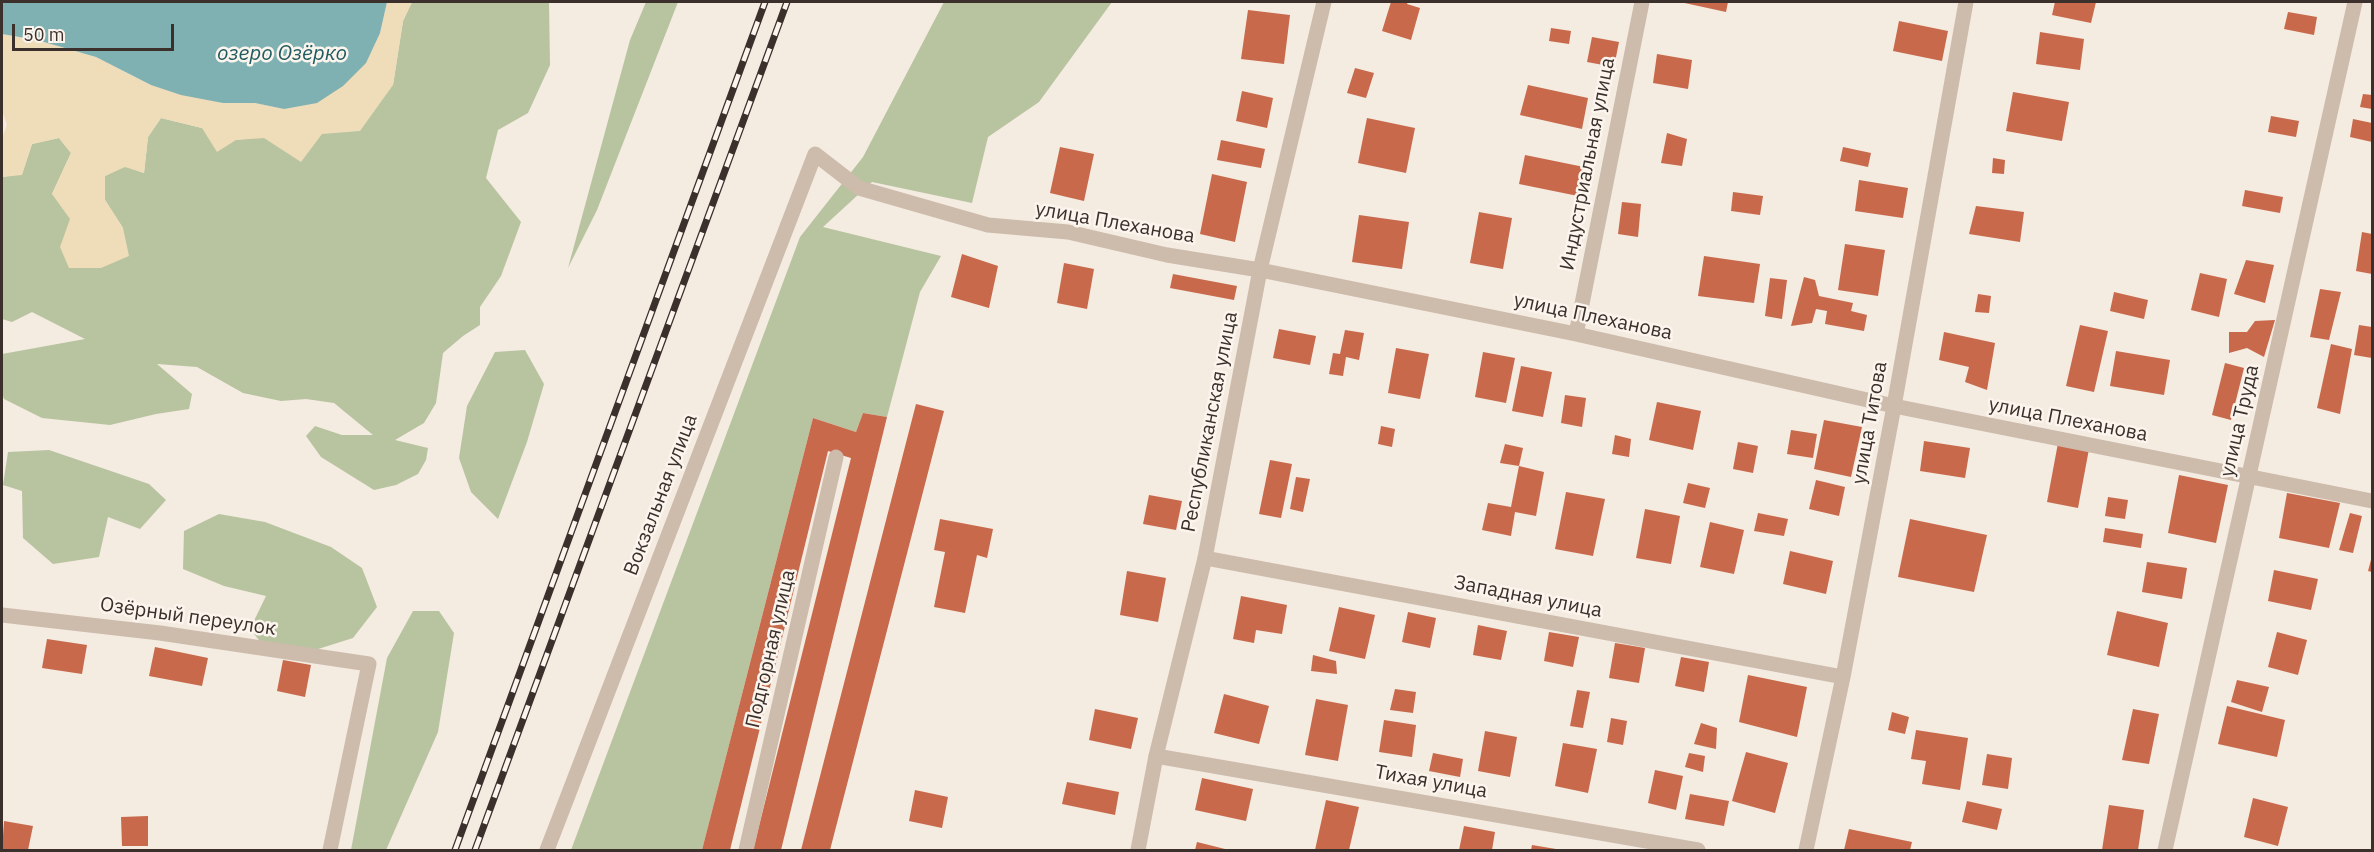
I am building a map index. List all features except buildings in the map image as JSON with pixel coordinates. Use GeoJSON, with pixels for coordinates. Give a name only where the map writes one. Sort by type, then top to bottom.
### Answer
{"type":"FeatureCollection","features":[{"type":"Feature","properties":{"kind":"street","name":"Республиканская улица"},"geometry":{"type":"LineString","coordinates":[[1138,850],[1156,756],[1205,558],[1260,270],[1324,2]]}},
{"type":"Feature","properties":{"kind":"street","name":"Индустриальная улица"},"geometry":{"type":"LineString","coordinates":[[1576,334],[1642,2]]}},
{"type":"Feature","properties":{"kind":"street","name":"улица Титова"},"geometry":{"type":"LineString","coordinates":[[1806,850],[1843,677],[1966,2]]}},
{"type":"Feature","properties":{"kind":"street","name":"улица Труда"},"geometry":{"type":"LineString","coordinates":[[2165,850],[2355,2]]}},
{"type":"Feature","properties":{"kind":"street","name":"улица Плеханова"},"geometry":{"type":"LineString","coordinates":[[815,154],[859,188],[988,225],[1068,232],[1167,255],[1260,270],[1576,334],[1894,406],[2373,501]]}},
{"type":"Feature","properties":{"kind":"street","name":"Вокзальная улица"},"geometry":{"type":"LineString","coordinates":[[547,850],[815,154]]}},
{"type":"Feature","properties":{"kind":"street","name":"Подгорная улица"},"geometry":{"type":"LineString","coordinates":[[746,850],[836,457]]}},
{"type":"Feature","properties":{"kind":"street","name":"Западная улица"},"geometry":{"type":"LineString","coordinates":[[1205,558],[1843,677]]}},
{"type":"Feature","properties":{"kind":"street","name":"Озёрный переулок"},"geometry":{"type":"LineString","coordinates":[[2,615],[160,633],[369,664],[330,850]]}},
{"type":"Feature","properties":{"kind":"street","name":"Тихая улица"},"geometry":{"type":"LineString","coordinates":[[1156,756],[1698,850]]}},
{"type":"Feature","properties":{"kind":"green space"},"geometry":{"type":"Polygon","coordinates":[[[412,2],[549,2],[550,65],[528,113],[498,130],[486,178],[521,222],[501,276],[480,307],[480,325],[443,353],[436,403],[424,423],[395,440],[428,448],[426,460],[418,474],[396,485],[374,490],[321,457],[306,436],[315,426],[342,435],[373,435],[334,403],[306,399],[281,401],[243,393],[197,367],[157,364],[192,394],[189,409],[110,425],[42,418],[4,399],[2,354],[85,339],[32,312],[12,322],[2,319],[2,177],[22,174],[32,144],[59,138],[71,153],[52,194],[123,228],[105,200],[105,176],[125,166],[144,173],[148,137],[161,118],[202,128],[236,140],[311,130],[393,85],[403,21],[412,2]]]}},
{"type":"Feature","properties":{"kind":"green space"},"geometry":{"type":"Polygon","coordinates":[[[646,2],[678,2],[597,210],[568,268],[630,40],[646,2]]]}},
{"type":"Feature","properties":{"kind":"green space"},"geometry":{"type":"Polygon","coordinates":[[[944,2],[1112,2],[1039,102],[988,137],[972,203],[872,182],[823,227],[941,256],[920,292],[887,417],[863,413],[856,432],[813,418],[702,850],[571,850],[800,237],[863,157],[944,2]]]}},
{"type":"Feature","properties":{"kind":"green space"},"geometry":{"type":"Polygon","coordinates":[[[525,350],[544,384],[527,442],[498,519],[471,492],[459,458],[467,406],[495,352],[525,350]]]}},
{"type":"Feature","properties":{"kind":"green space"},"geometry":{"type":"Polygon","coordinates":[[[49,450],[149,484],[166,500],[140,529],[108,517],[99,557],[53,564],[23,538],[22,491],[3,485],[8,452],[49,450]]]}},
{"type":"Feature","properties":{"kind":"green space"},"geometry":{"type":"Polygon","coordinates":[[[219,514],[265,522],[331,547],[362,568],[377,607],[353,638],[315,650],[267,650],[250,629],[266,596],[224,586],[183,569],[184,531],[219,514]]]}},
{"type":"Feature","properties":{"kind":"green space"},"geometry":{"type":"Polygon","coordinates":[[[413,611],[439,611],[454,633],[438,732],[386,850],[351,850],[387,658],[413,611]]]}},
{"type":"Feature","properties":{"kind":"sand"},"geometry":{"type":"Polygon","coordinates":[[[387,2],[412,2],[403,21],[393,85],[360,131],[322,134],[301,162],[264,138],[236,140],[217,152],[202,128],[161,118],[148,137],[144,173],[125,167],[105,176],[105,200],[123,228],[129,256],[101,268],[69,268],[60,247],[70,219],[52,194],[71,153],[59,138],[32,144],[22,175],[2,177],[2,138],[7,125],[2,110],[2,34],[37,40],[96,57],[151,85],[223,103],[255,103],[284,109],[380,33],[387,2]]]}},
{"type":"Feature","properties":{"kind":"water","name":"озеро Озёрко"},"geometry":{"type":"Polygon","coordinates":[[[2,2],[387,2],[380,33],[366,63],[343,86],[317,103],[284,109],[255,103],[223,103],[181,95],[151,85],[96,57],[37,40],[2,34],[2,2]]]}},
{"type":"Feature","properties":{"kind":"railway"},"geometry":{"type":"LineString","coordinates":[[455,850],[765,2]]}},
{"type":"Feature","properties":{"kind":"railway"},"geometry":{"type":"LineString","coordinates":[[475,850],[787,2]]}}]}
